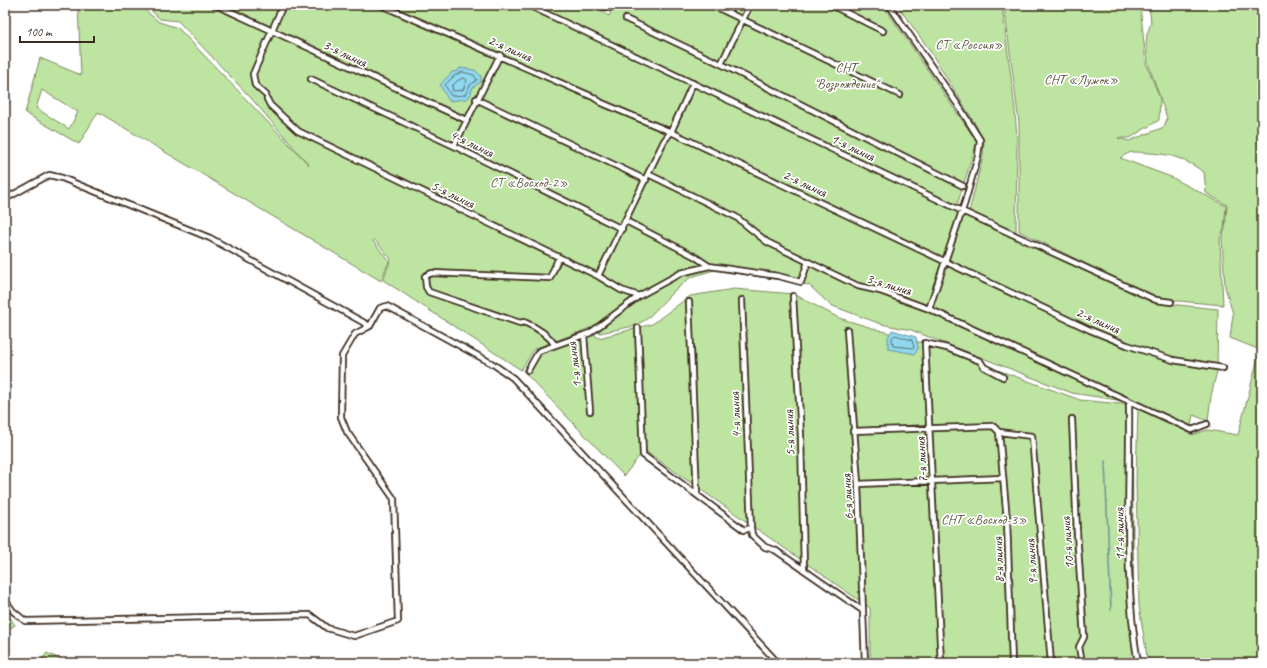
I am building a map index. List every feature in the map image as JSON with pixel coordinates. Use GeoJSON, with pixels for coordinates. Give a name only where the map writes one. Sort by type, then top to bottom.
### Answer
{"type":"FeatureCollection","features":[{"type":"Feature","properties":{"kind":"street","name":"3-я линия"},"geometry":{"type":"LineString","coordinates":[[216,5],[466,120]]}},
{"type":"Feature","properties":{"kind":"street","name":"5-я линия"},"geometry":{"type":"LineString","coordinates":[[283,5],[253,74],[255,84],[266,97],[270,106],[298,131],[598,276],[621,290],[639,296]]}},
{"type":"Feature","properties":{"kind":"street","name":"2-я линия"},"geometry":{"type":"LineString","coordinates":[[381,5],[500,55],[593,97],[602,103],[671,132],[1127,345],[1173,360],[1223,368]]}},
{"type":"Feature","properties":{"kind":"street","name":"1-я линия"},"geometry":{"type":"LineString","coordinates":[[528,5],[962,211],[1156,300],[1171,302]]}},
{"type":"Feature","properties":{"kind":"street"},"geometry":{"type":"LineString","coordinates":[[597,5],[608,8],[610,5]]}},
{"type":"Feature","properties":{"kind":"street"},"geometry":{"type":"LineString","coordinates":[[712,5],[900,95]]}},
{"type":"Feature","properties":{"kind":"street"},"geometry":{"type":"LineString","coordinates":[[721,64],[750,5]]}},
{"type":"Feature","properties":{"kind":"street"},"geometry":{"type":"LineString","coordinates":[[831,5],[883,31]]}},
{"type":"Feature","properties":{"kind":"street"},"geometry":{"type":"LineString","coordinates":[[889,5],[958,105],[980,140],[978,156],[962,211],[929,309]]}},
{"type":"Feature","properties":{"kind":"street"},"geometry":{"type":"LineString","coordinates":[[626,19],[721,64],[963,186]]}},
{"type":"Feature","properties":{"kind":"street"},"geometry":{"type":"LineString","coordinates":[[454,146],[476,99],[500,55]]}},
{"type":"Feature","properties":{"kind":"street","name":"4-я линия"},"geometry":{"type":"LineString","coordinates":[[311,79],[454,146],[622,229]]}},
{"type":"Feature","properties":{"kind":"street"},"geometry":{"type":"LineString","coordinates":[[598,276],[648,174],[671,132],[693,83]]}},
{"type":"Feature","properties":{"kind":"street"},"geometry":{"type":"LineString","coordinates":[[476,99],[646,180]]}},
{"type":"Feature","properties":{"kind":"street","name":"3-я линия"},"geometry":{"type":"LineString","coordinates":[[648,174],[736,218],[767,242],[858,286],[880,291],[929,309],[1130,404],[1151,410],[1192,430],[1207,424]]}},
{"type":"Feature","properties":{"kind":"street"},"geometry":{"type":"LineString","coordinates":[[5,199],[49,175],[62,178],[210,238],[370,326]]}},
{"type":"Feature","properties":{"kind":"street"},"geometry":{"type":"LineString","coordinates":[[626,221],[694,256],[709,266]]}},
{"type":"Feature","properties":{"kind":"street"},"geometry":{"type":"LineString","coordinates":[[555,345],[544,332],[529,324],[524,322],[520,323],[429,292],[424,282],[425,276],[432,273],[550,278],[558,257]]}},
{"type":"Feature","properties":{"kind":"street"},"geometry":{"type":"LineString","coordinates":[[587,334],[639,296],[681,273],[709,266],[778,276],[801,282],[808,262]]}},
{"type":"Feature","properties":{"kind":"street","name":"5-я линия"},"geometry":{"type":"LineString","coordinates":[[793,296],[801,436],[804,569]]}},
{"type":"Feature","properties":{"kind":"street","name":"4-я линия"},"geometry":{"type":"LineString","coordinates":[[742,300],[751,528]]}},
{"type":"Feature","properties":{"kind":"street"},"geometry":{"type":"LineString","coordinates":[[689,302],[697,495]]}},
{"type":"Feature","properties":{"kind":"street"},"geometry":{"type":"LineString","coordinates":[[5,600],[13,612],[25,621],[310,616],[327,628],[354,636],[398,621],[394,499],[347,432],[342,416],[342,356],[355,334],[370,326],[380,308],[387,306],[493,364],[512,378],[778,663]]}},
{"type":"Feature","properties":{"kind":"street"},"geometry":{"type":"LineString","coordinates":[[638,328],[643,455],[744,530],[751,528],[752,535],[765,547],[775,550],[862,610]]}},
{"type":"Feature","properties":{"kind":"street","name":"6-я линия"},"geometry":{"type":"LineString","coordinates":[[847,330],[853,431],[858,484],[865,663]]}},
{"type":"Feature","properties":{"kind":"street","name":"1-я линия"},"geometry":{"type":"LineString","coordinates":[[528,370],[539,351],[587,334],[590,412]]}},
{"type":"Feature","properties":{"kind":"street","name":"7-я линия"},"geometry":{"type":"LineString","coordinates":[[941,663],[925,343],[947,348],[980,362],[984,367],[1003,377]]}},
{"type":"Feature","properties":{"kind":"street","name":"11-я линия"},"geometry":{"type":"LineString","coordinates":[[1130,404],[1130,584],[1134,639],[1138,663]]}},
{"type":"Feature","properties":{"kind":"street","name":"10-я линия"},"geometry":{"type":"LineString","coordinates":[[1072,419],[1077,532],[1084,637],[1078,648],[1082,663]]}},
{"type":"Feature","properties":{"kind":"street"},"geometry":{"type":"LineString","coordinates":[[853,431],[993,426],[999,432]]}},
{"type":"Feature","properties":{"kind":"street","name":"9-я линия"},"geometry":{"type":"LineString","coordinates":[[999,432],[1032,436],[1051,663]]}},
{"type":"Feature","properties":{"kind":"street","name":"8-я линия"},"geometry":{"type":"LineString","coordinates":[[999,432],[1007,520],[1012,663]]}},
{"type":"Feature","properties":{"kind":"street"},"geometry":{"type":"LineString","coordinates":[[858,484],[1003,478]]}},
{"type":"Feature","properties":{"kind":"green space"},"geometry":{"type":"Polygon","coordinates":[[[78,5],[139,5],[159,22],[178,28],[309,165],[250,97],[178,21],[160,19],[145,5],[523,5],[1158,303],[1218,309],[1217,371],[1211,396],[1208,421],[1193,415],[1190,431],[1171,422],[1192,435],[1208,430],[1238,435],[1260,350],[1230,338],[1233,314],[1225,287],[1222,238],[1225,229],[1227,205],[1206,193],[1204,172],[1184,161],[1172,156],[1137,152],[1127,154],[1120,158],[1171,177],[1226,206],[1224,229],[1220,238],[1223,305],[1157,299],[1019,231],[1019,123],[1004,5],[1140,5],[1146,63],[1160,98],[1159,120],[1130,138],[1118,138],[1129,141],[1164,127],[1167,118],[1148,63],[1146,45],[1147,34],[1151,23],[1149,5],[1262,5],[1262,663],[1148,663],[1139,606],[1136,481],[1138,408],[1159,417],[1130,402],[1072,393],[911,330],[881,324],[830,305],[809,285],[714,270],[691,277],[674,291],[647,319],[634,326],[600,333],[590,328],[534,349],[521,370],[383,280],[391,259],[374,239],[373,241],[389,261],[381,281],[98,112],[79,144],[25,113],[40,58],[81,75],[78,5]],[[42,90],[36,108],[69,129],[78,112],[42,90]]]}},
{"type":"Feature","properties":{"kind":"green space","name":"СНТ \"Возрождение\""},"geometry":{"type":"Polygon","coordinates":[[[532,5],[605,5],[602,12],[609,16],[614,5],[883,5],[977,142],[957,205],[532,5]]]}},
{"type":"Feature","properties":{"kind":"green space","name":"СТ «Россия»"},"geometry":{"type":"Polygon","coordinates":[[[897,5],[1002,5],[1015,110],[1017,140],[1016,234],[969,212],[983,156],[984,141],[973,120],[928,48],[897,5]]]}},
{"type":"Feature","properties":{"kind":"green space","name":"СНТ «Восход-3»"},"geometry":{"type":"Polygon","coordinates":[[[734,289],[794,294],[839,318],[932,346],[1080,400],[1132,405],[1134,638],[1140,663],[870,663],[870,608],[644,450],[624,476],[523,371],[537,349],[588,331],[599,338],[652,324],[690,296],[734,289]]]}},
{"type":"Feature","properties":{"kind":"green space"},"geometry":{"type":"Polygon","coordinates":[[[5,611],[15,625],[5,632],[5,611]]]}},
{"type":"Feature","properties":{"kind":"green space"},"geometry":{"type":"Polygon","coordinates":[[[47,653],[64,661],[87,663],[44,663],[42,659],[47,653]]]}},
{"type":"Feature","properties":{"kind":"water"},"geometry":{"type":"Polygon","coordinates":[[[460,68],[475,70],[481,76],[481,82],[473,87],[470,96],[466,99],[449,101],[440,85],[452,72],[458,71],[460,68]]]}},
{"type":"Feature","properties":{"kind":"water"},"geometry":{"type":"Polygon","coordinates":[[[892,330],[916,337],[918,348],[915,354],[888,349],[888,337],[892,330]]]}},
{"type":"Feature","properties":{"kind":"waterway"},"geometry":{"type":"LineString","coordinates":[[1105,461],[1111,610]]}},
{"type":"Feature","properties":{"kind":"park label","name":"СНТ «Лужок»"},"geometry":{"type":"Point","coordinates":[1081,79]}},
{"type":"Feature","properties":{"kind":"park label","name":"СТ «Восход-2»"},"geometry":{"type":"Point","coordinates":[529,182]}}]}
